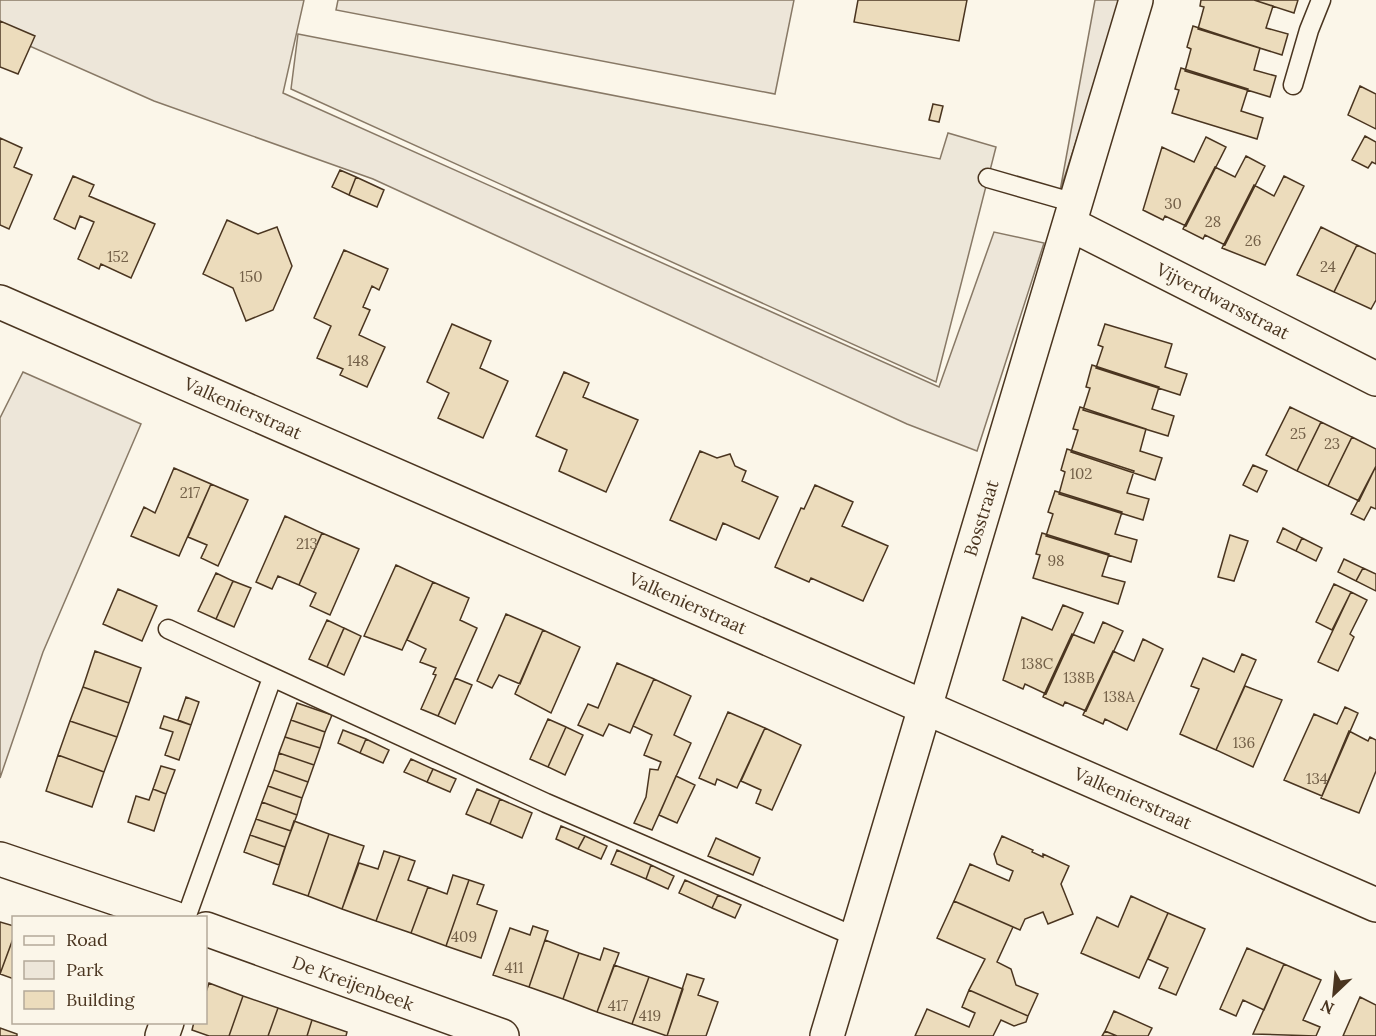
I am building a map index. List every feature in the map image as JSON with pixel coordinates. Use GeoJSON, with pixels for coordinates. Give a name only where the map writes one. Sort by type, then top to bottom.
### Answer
{"type":"FeatureCollection","features":[{"type":"Feature","properties":{"kind":"street","name":"Bosstraat"},"geometry":{"type":"LineString","coordinates":[[827,1036],[923,706],[1136,0]]}},
{"type":"Feature","properties":{"kind":"street","name":"Vijverdwarsstraat"},"geometry":{"type":"LineString","coordinates":[[1073,214],[1376,379]]}},
{"type":"Feature","properties":{"kind":"street","name":"Valkenierstraat"},"geometry":{"type":"LineString","coordinates":[[0,302],[1376,904]]}},
{"type":"Feature","properties":{"kind":"street"},"geometry":{"type":"LineString","coordinates":[[0,859],[168,916]]}},
{"type":"Feature","properties":{"kind":"street","name":"De Kreijenbeek"},"geometry":{"type":"LineString","coordinates":[[207,929],[502,1036]]}},
{"type":"Feature","properties":{"kind":"lane"},"geometry":{"type":"LineString","coordinates":[[1293,85],[1309,30],[1321,0]]}},
{"type":"Feature","properties":{"kind":"lane"},"geometry":{"type":"LineString","coordinates":[[988,178],[1073,214]]}},
{"type":"Feature","properties":{"kind":"lane"},"geometry":{"type":"LineString","coordinates":[[168,629],[546,803],[856,937]]}},
{"type":"Feature","properties":{"kind":"lane"},"geometry":{"type":"LineString","coordinates":[[187,916],[272,678]]}},
{"type":"Feature","properties":{"kind":"green space"},"geometry":{"type":"Polygon","coordinates":[[[0,0],[304,0],[283,93],[939,387],[994,232],[1044,243],[977,451],[907,424],[373,179],[154,101],[0,33],[0,0]]]}},
{"type":"Feature","properties":{"kind":"green space"},"geometry":{"type":"Polygon","coordinates":[[[338,0],[794,0],[775,94],[336,10],[338,0]]]}},
{"type":"Feature","properties":{"kind":"green space"},"geometry":{"type":"Polygon","coordinates":[[[1095,0],[1122,0],[1060,191],[1095,0]]]}},
{"type":"Feature","properties":{"kind":"green space"},"geometry":{"type":"Polygon","coordinates":[[[23,372],[141,424],[43,652],[0,778],[0,418],[23,372]]]}},
{"type":"Feature","properties":{"kind":"shaded area"},"geometry":{"type":"Polygon","coordinates":[[[298,34],[940,159],[948,133],[996,147],[936,382],[291,89],[298,34]]]}},
{"type":"Feature","properties":{"kind":"building"},"geometry":{"type":"Polygon","coordinates":[[[858,0],[967,0],[959,41],[854,22],[858,0]]]}},
{"type":"Feature","properties":{"kind":"building"},"geometry":{"type":"Polygon","coordinates":[[[1201,0],[1254,0],[1273,6],[1266,28],[1288,34],[1282,55],[1198,29],[1204,7],[1200,6],[1201,0]]]}},
{"type":"Feature","properties":{"kind":"building"},"geometry":{"type":"Polygon","coordinates":[[[1254,0],[1298,0],[1294,13],[1254,0]]]}},
{"type":"Feature","properties":{"kind":"building"},"geometry":{"type":"Polygon","coordinates":[[[0,21],[35,36],[18,74],[0,67],[0,21]]]}},
{"type":"Feature","properties":{"kind":"building"},"geometry":{"type":"Polygon","coordinates":[[[1193,26],[1260,48],[1254,70],[1276,76],[1270,97],[1185,71],[1191,49],[1187,47],[1193,26]]]}},
{"type":"Feature","properties":{"kind":"building"},"geometry":{"type":"Polygon","coordinates":[[[1181,68],[1248,89],[1241,111],[1263,118],[1257,139],[1172,113],[1179,90],[1175,89],[1181,68]]]}},
{"type":"Feature","properties":{"kind":"building"},"geometry":{"type":"Polygon","coordinates":[[[1360,86],[1376,94],[1376,129],[1348,115],[1360,86]]]}},
{"type":"Feature","properties":{"kind":"building"},"geometry":{"type":"Polygon","coordinates":[[[933,104],[943,106],[939,122],[929,120],[933,104]]]}},
{"type":"Feature","properties":{"kind":"building"},"geometry":{"type":"Polygon","coordinates":[[[1365,136],[1376,142],[1376,164],[1372,162],[1368,168],[1352,160],[1365,136]]]}},
{"type":"Feature","properties":{"kind":"building"},"geometry":{"type":"Polygon","coordinates":[[[1206,137],[1226,147],[1186,226],[1165,216],[1163,220],[1143,210],[1162,147],[1194,162],[1206,137]]]}},
{"type":"Feature","properties":{"kind":"building"},"geometry":{"type":"Polygon","coordinates":[[[0,138],[22,148],[14,167],[32,175],[9,229],[0,225],[0,138]]]}},
{"type":"Feature","properties":{"kind":"building"},"geometry":{"type":"Polygon","coordinates":[[[1246,156],[1265,166],[1225,245],[1205,235],[1203,239],[1183,229],[1215,167],[1235,177],[1246,156]]]}},
{"type":"Feature","properties":{"kind":"building"},"geometry":{"type":"Polygon","coordinates":[[[340,170],[356,177],[349,195],[332,187],[340,170]]]}},
{"type":"Feature","properties":{"kind":"building"},"geometry":{"type":"Polygon","coordinates":[[[73,176],[94,185],[89,196],[155,224],[131,278],[101,264],[99,269],[78,259],[94,222],[80,216],[75,229],[54,219],[73,176]]]}},
{"type":"Feature","properties":{"kind":"building"},"geometry":{"type":"Polygon","coordinates":[[[1284,176],[1304,186],[1265,265],[1222,248],[1254,185],[1274,196],[1284,176]]]}},
{"type":"Feature","properties":{"kind":"building"},"geometry":{"type":"Polygon","coordinates":[[[356,177],[384,190],[377,207],[349,195],[356,177]]]}},
{"type":"Feature","properties":{"kind":"building"},"geometry":{"type":"Polygon","coordinates":[[[227,220],[258,234],[277,227],[292,266],[273,310],[246,321],[233,288],[203,274],[227,220]]]}},
{"type":"Feature","properties":{"kind":"building"},"geometry":{"type":"Polygon","coordinates":[[[1321,227],[1357,245],[1334,292],[1297,275],[1321,227]]]}},
{"type":"Feature","properties":{"kind":"building"},"geometry":{"type":"Polygon","coordinates":[[[1357,245],[1376,254],[1376,300],[1371,309],[1334,292],[1357,245]]]}},
{"type":"Feature","properties":{"kind":"building"},"geometry":{"type":"Polygon","coordinates":[[[344,250],[388,269],[379,290],[372,286],[363,307],[370,310],[359,335],[385,347],[367,387],[340,375],[343,369],[317,358],[331,326],[314,318],[344,250]]]}},
{"type":"Feature","properties":{"kind":"building"},"geometry":{"type":"Polygon","coordinates":[[[452,324],[491,341],[480,368],[508,381],[483,438],[438,418],[449,393],[427,382],[452,324]]]}},
{"type":"Feature","properties":{"kind":"building"},"geometry":{"type":"Polygon","coordinates":[[[1105,324],[1172,344],[1165,367],[1187,374],[1180,395],[1096,368],[1103,347],[1098,345],[1105,324]]]}},
{"type":"Feature","properties":{"kind":"building"},"geometry":{"type":"Polygon","coordinates":[[[1092,365],[1159,387],[1152,409],[1174,416],[1168,436],[1083,410],[1090,388],[1086,387],[1092,365]]]}},
{"type":"Feature","properties":{"kind":"building"},"geometry":{"type":"Polygon","coordinates":[[[564,372],[589,383],[583,397],[638,420],[606,492],[559,471],[567,450],[536,436],[564,372]]]}},
{"type":"Feature","properties":{"kind":"building"},"geometry":{"type":"Polygon","coordinates":[[[1080,407],[1146,429],[1140,451],[1162,458],[1155,480],[1071,452],[1078,430],[1073,429],[1080,407]]]}},
{"type":"Feature","properties":{"kind":"building"},"geometry":{"type":"Polygon","coordinates":[[[1290,407],[1321,422],[1297,471],[1266,455],[1290,407]]]}},
{"type":"Feature","properties":{"kind":"building"},"geometry":{"type":"Polygon","coordinates":[[[1321,422],[1352,437],[1328,486],[1297,471],[1321,422]]]}},
{"type":"Feature","properties":{"kind":"building"},"geometry":{"type":"Polygon","coordinates":[[[1352,437],[1376,449],[1376,466],[1359,501],[1328,486],[1352,437]]]}},
{"type":"Feature","properties":{"kind":"building"},"geometry":{"type":"Polygon","coordinates":[[[1067,449],[1134,471],[1127,493],[1149,499],[1143,520],[1059,494],[1065,472],[1061,470],[1067,449]]]}},
{"type":"Feature","properties":{"kind":"building"},"geometry":{"type":"Polygon","coordinates":[[[700,451],[717,458],[730,454],[735,466],[746,471],[742,481],[778,497],[759,539],[723,523],[716,540],[670,520],[700,451]]]}},
{"type":"Feature","properties":{"kind":"building"},"geometry":{"type":"Polygon","coordinates":[[[1253,465],[1267,471],[1257,492],[1243,485],[1253,465]]]}},
{"type":"Feature","properties":{"kind":"building"},"geometry":{"type":"Polygon","coordinates":[[[1376,466],[1376,509],[1371,507],[1364,520],[1351,514],[1376,466]]]}},
{"type":"Feature","properties":{"kind":"building"},"geometry":{"type":"Polygon","coordinates":[[[174,468],[211,484],[179,556],[131,536],[144,507],[155,513],[174,468]]]}},
{"type":"Feature","properties":{"kind":"building"},"geometry":{"type":"Polygon","coordinates":[[[211,484],[248,500],[218,566],[201,558],[207,545],[188,537],[211,484]]]}},
{"type":"Feature","properties":{"kind":"building"},"geometry":{"type":"Polygon","coordinates":[[[815,485],[853,502],[842,526],[888,546],[863,601],[811,578],[809,582],[775,567],[801,508],[804,509],[815,485]]]}},
{"type":"Feature","properties":{"kind":"building"},"geometry":{"type":"Polygon","coordinates":[[[1055,491],[1122,512],[1115,534],[1137,540],[1131,562],[1046,536],[1053,514],[1048,512],[1055,491]]]}},
{"type":"Feature","properties":{"kind":"building"},"geometry":{"type":"Polygon","coordinates":[[[285,516],[322,533],[299,585],[278,576],[272,589],[256,582],[285,516]]]}},
{"type":"Feature","properties":{"kind":"building"},"geometry":{"type":"Polygon","coordinates":[[[1283,528],[1302,538],[1296,551],[1277,542],[1283,528]]]}},
{"type":"Feature","properties":{"kind":"building"},"geometry":{"type":"Polygon","coordinates":[[[322,533],[359,549],[330,615],[310,606],[316,593],[299,585],[322,533]]]}},
{"type":"Feature","properties":{"kind":"building"},"geometry":{"type":"Polygon","coordinates":[[[1042,533],[1109,554],[1102,576],[1125,582],[1118,604],[1033,578],[1040,555],[1036,554],[1042,533]]]}},
{"type":"Feature","properties":{"kind":"building"},"geometry":{"type":"Polygon","coordinates":[[[1230,535],[1248,541],[1234,581],[1218,577],[1230,535]]]}},
{"type":"Feature","properties":{"kind":"building"},"geometry":{"type":"Polygon","coordinates":[[[1302,538],[1322,548],[1316,561],[1296,551],[1302,538]]]}},
{"type":"Feature","properties":{"kind":"building"},"geometry":{"type":"Polygon","coordinates":[[[1344,559],[1363,568],[1356,581],[1338,572],[1344,559]]]}},
{"type":"Feature","properties":{"kind":"building"},"geometry":{"type":"Polygon","coordinates":[[[396,565],[433,582],[402,650],[364,636],[396,565]]]}},
{"type":"Feature","properties":{"kind":"building"},"geometry":{"type":"Polygon","coordinates":[[[1363,568],[1376,574],[1376,591],[1356,581],[1363,568]]]}},
{"type":"Feature","properties":{"kind":"building"},"geometry":{"type":"Polygon","coordinates":[[[216,573],[233,581],[216,619],[198,611],[216,573]]]}},
{"type":"Feature","properties":{"kind":"building"},"geometry":{"type":"Polygon","coordinates":[[[233,581],[251,588],[234,627],[216,619],[233,581]]]}},
{"type":"Feature","properties":{"kind":"building"},"geometry":{"type":"Polygon","coordinates":[[[433,582],[469,598],[460,620],[477,628],[438,716],[421,709],[436,675],[433,674],[436,668],[420,662],[426,649],[407,640],[433,582]]]}},
{"type":"Feature","properties":{"kind":"building"},"geometry":{"type":"Polygon","coordinates":[[[1334,584],[1351,592],[1332,630],[1316,622],[1334,584]]]}},
{"type":"Feature","properties":{"kind":"building"},"geometry":{"type":"Polygon","coordinates":[[[118,589],[157,606],[142,641],[103,624],[118,589]]]}},
{"type":"Feature","properties":{"kind":"building"},"geometry":{"type":"Polygon","coordinates":[[[1351,592],[1367,600],[1350,634],[1354,637],[1338,671],[1318,662],[1351,592]]]}},
{"type":"Feature","properties":{"kind":"building"},"geometry":{"type":"Polygon","coordinates":[[[1063,605],[1083,613],[1046,694],[1025,684],[1023,689],[1003,680],[1022,617],[1052,630],[1063,605]]]}},
{"type":"Feature","properties":{"kind":"building"},"geometry":{"type":"Polygon","coordinates":[[[506,614],[543,630],[520,684],[499,675],[492,688],[477,681],[506,614]]]}},
{"type":"Feature","properties":{"kind":"building"},"geometry":{"type":"Polygon","coordinates":[[[327,620],[344,628],[327,667],[309,659],[327,620]]]}},
{"type":"Feature","properties":{"kind":"building"},"geometry":{"type":"Polygon","coordinates":[[[1103,622],[1123,631],[1086,711],[1065,702],[1063,706],[1043,697],[1072,634],[1094,643],[1103,622]]]}},
{"type":"Feature","properties":{"kind":"building"},"geometry":{"type":"Polygon","coordinates":[[[344,628],[361,636],[344,675],[327,667],[344,628]]]}},
{"type":"Feature","properties":{"kind":"building"},"geometry":{"type":"Polygon","coordinates":[[[543,630],[580,647],[551,713],[515,694],[543,630]]]}},
{"type":"Feature","properties":{"kind":"building"},"geometry":{"type":"Polygon","coordinates":[[[1143,639],[1163,649],[1127,730],[1105,719],[1103,724],[1083,715],[1113,651],[1134,661],[1143,639]]]}},
{"type":"Feature","properties":{"kind":"building"},"geometry":{"type":"Polygon","coordinates":[[[95,651],[141,668],[129,703],[83,687],[95,651]]]}},
{"type":"Feature","properties":{"kind":"building"},"geometry":{"type":"Polygon","coordinates":[[[1242,654],[1256,660],[1216,750],[1180,734],[1199,689],[1191,686],[1203,658],[1234,672],[1242,654]]]}},
{"type":"Feature","properties":{"kind":"building"},"geometry":{"type":"Polygon","coordinates":[[[617,663],[654,679],[630,733],[609,724],[603,736],[578,725],[588,704],[598,708],[617,663]]]}},
{"type":"Feature","properties":{"kind":"building"},"geometry":{"type":"Polygon","coordinates":[[[455,678],[472,685],[455,724],[438,716],[455,678]]]}},
{"type":"Feature","properties":{"kind":"building"},"geometry":{"type":"Polygon","coordinates":[[[654,679],[691,696],[674,735],[691,743],[652,830],[634,823],[646,797],[650,769],[658,770],[661,762],[644,755],[652,735],[633,726],[654,679]]]}},
{"type":"Feature","properties":{"kind":"building"},"geometry":{"type":"Polygon","coordinates":[[[1245,686],[1282,700],[1253,767],[1216,750],[1245,686]]]}},
{"type":"Feature","properties":{"kind":"building"},"geometry":{"type":"Polygon","coordinates":[[[83,687],[129,703],[117,737],[70,721],[83,687]]]}},
{"type":"Feature","properties":{"kind":"building"},"geometry":{"type":"Polygon","coordinates":[[[186,697],[199,702],[191,725],[178,720],[186,697]]]}},
{"type":"Feature","properties":{"kind":"building"},"geometry":{"type":"Polygon","coordinates":[[[297,703],[332,715],[325,732],[291,720],[297,703]]]}},
{"type":"Feature","properties":{"kind":"building"},"geometry":{"type":"Polygon","coordinates":[[[1345,707],[1358,713],[1322,796],[1284,780],[1314,714],[1337,724],[1345,707]]]}},
{"type":"Feature","properties":{"kind":"building"},"geometry":{"type":"Polygon","coordinates":[[[728,712],[765,728],[737,788],[717,779],[715,785],[699,778],[728,712]]]}},
{"type":"Feature","properties":{"kind":"building"},"geometry":{"type":"Polygon","coordinates":[[[164,716],[191,725],[179,760],[165,755],[173,732],[160,728],[164,716]]]}},
{"type":"Feature","properties":{"kind":"building"},"geometry":{"type":"Polygon","coordinates":[[[548,719],[566,727],[548,767],[530,759],[548,719]]]}},
{"type":"Feature","properties":{"kind":"building"},"geometry":{"type":"Polygon","coordinates":[[[291,720],[325,732],[320,748],[285,737],[291,720]]]}},
{"type":"Feature","properties":{"kind":"building"},"geometry":{"type":"Polygon","coordinates":[[[70,721],[117,737],[104,772],[58,755],[70,721]]]}},
{"type":"Feature","properties":{"kind":"building"},"geometry":{"type":"Polygon","coordinates":[[[566,727],[583,735],[565,775],[548,767],[566,727]]]}},
{"type":"Feature","properties":{"kind":"building"},"geometry":{"type":"Polygon","coordinates":[[[765,728],[801,745],[772,810],[756,803],[761,790],[741,781],[765,728]]]}},
{"type":"Feature","properties":{"kind":"building"},"geometry":{"type":"Polygon","coordinates":[[[343,730],[366,739],[360,753],[338,743],[343,730]]]}},
{"type":"Feature","properties":{"kind":"building"},"geometry":{"type":"Polygon","coordinates":[[[1349,731],[1368,741],[1370,737],[1376,740],[1376,771],[1359,813],[1321,798],[1349,731]]]}},
{"type":"Feature","properties":{"kind":"building"},"geometry":{"type":"Polygon","coordinates":[[[285,737],[320,748],[314,765],[279,753],[285,737]]]}},
{"type":"Feature","properties":{"kind":"building"},"geometry":{"type":"Polygon","coordinates":[[[366,739],[389,750],[383,763],[360,753],[366,739]]]}},
{"type":"Feature","properties":{"kind":"building"},"geometry":{"type":"Polygon","coordinates":[[[279,753],[314,765],[308,782],[274,770],[279,753]]]}},
{"type":"Feature","properties":{"kind":"building"},"geometry":{"type":"Polygon","coordinates":[[[58,755],[104,772],[92,807],[46,791],[58,755]]]}},
{"type":"Feature","properties":{"kind":"building"},"geometry":{"type":"Polygon","coordinates":[[[411,759],[433,769],[427,782],[404,772],[411,759]]]}},
{"type":"Feature","properties":{"kind":"building"},"geometry":{"type":"Polygon","coordinates":[[[161,766],[175,770],[166,794],[153,789],[161,766]]]}},
{"type":"Feature","properties":{"kind":"building"},"geometry":{"type":"Polygon","coordinates":[[[433,769],[456,779],[450,792],[427,782],[433,769]]]}},
{"type":"Feature","properties":{"kind":"building"},"geometry":{"type":"Polygon","coordinates":[[[274,770],[308,782],[302,798],[268,786],[274,770]]]}},
{"type":"Feature","properties":{"kind":"building"},"geometry":{"type":"Polygon","coordinates":[[[676,776],[695,785],[677,823],[659,815],[676,776]]]}},
{"type":"Feature","properties":{"kind":"building"},"geometry":{"type":"Polygon","coordinates":[[[268,786],[302,798],[297,815],[262,802],[268,786]]]}},
{"type":"Feature","properties":{"kind":"building"},"geometry":{"type":"Polygon","coordinates":[[[153,789],[166,794],[154,831],[128,822],[136,796],[149,800],[153,789]]]}},
{"type":"Feature","properties":{"kind":"building"},"geometry":{"type":"Polygon","coordinates":[[[477,789],[500,799],[490,824],[466,814],[477,789]]]}},
{"type":"Feature","properties":{"kind":"building"},"geometry":{"type":"Polygon","coordinates":[[[500,799],[532,813],[522,838],[490,824],[500,799]]]}},
{"type":"Feature","properties":{"kind":"building"},"geometry":{"type":"Polygon","coordinates":[[[262,802],[297,815],[291,831],[256,819],[262,802]]]}},
{"type":"Feature","properties":{"kind":"building"},"geometry":{"type":"Polygon","coordinates":[[[256,819],[291,831],[285,847],[250,835],[256,819]]]}},
{"type":"Feature","properties":{"kind":"building"},"geometry":{"type":"Polygon","coordinates":[[[294,821],[329,834],[308,896],[273,884],[294,821]]]}},
{"type":"Feature","properties":{"kind":"building"},"geometry":{"type":"Polygon","coordinates":[[[561,826],[585,836],[578,849],[556,839],[561,826]]]}},
{"type":"Feature","properties":{"kind":"building"},"geometry":{"type":"Polygon","coordinates":[[[329,834],[364,846],[342,909],[308,896],[329,834]]]}},
{"type":"Feature","properties":{"kind":"building"},"geometry":{"type":"Polygon","coordinates":[[[250,835],[285,847],[279,865],[244,852],[250,835]]]}},
{"type":"Feature","properties":{"kind":"building"},"geometry":{"type":"Polygon","coordinates":[[[585,836],[607,846],[601,859],[578,849],[585,836]]]}},
{"type":"Feature","properties":{"kind":"building"},"geometry":{"type":"Polygon","coordinates":[[[1002,836],[1043,857],[1043,854],[1069,866],[1061,884],[1073,914],[1048,924],[1043,912],[1025,919],[1020,930],[954,901],[970,864],[1009,881],[1013,871],[997,864],[994,854],[1002,836]]]}},
{"type":"Feature","properties":{"kind":"building"},"geometry":{"type":"Polygon","coordinates":[[[716,838],[760,858],[753,875],[708,856],[716,838]]]}},
{"type":"Feature","properties":{"kind":"building"},"geometry":{"type":"Polygon","coordinates":[[[617,850],[651,865],[646,879],[611,864],[617,850]]]}},
{"type":"Feature","properties":{"kind":"building"},"geometry":{"type":"Polygon","coordinates":[[[384,851],[400,856],[376,921],[342,909],[359,863],[378,869],[384,851]]]}},
{"type":"Feature","properties":{"kind":"building"},"geometry":{"type":"Polygon","coordinates":[[[400,856],[415,861],[408,880],[428,887],[411,933],[376,921],[400,856]]]}},
{"type":"Feature","properties":{"kind":"building"},"geometry":{"type":"Polygon","coordinates":[[[651,865],[674,876],[668,889],[646,879],[651,865]]]}},
{"type":"Feature","properties":{"kind":"building"},"geometry":{"type":"Polygon","coordinates":[[[453,875],[469,880],[446,946],[411,933],[428,887],[447,894],[453,875]]]}},
{"type":"Feature","properties":{"kind":"building"},"geometry":{"type":"Polygon","coordinates":[[[469,880],[484,885],[477,904],[497,911],[481,958],[446,946],[469,880]]]}},
{"type":"Feature","properties":{"kind":"building"},"geometry":{"type":"Polygon","coordinates":[[[685,880],[718,895],[712,908],[679,893],[685,880]]]}},
{"type":"Feature","properties":{"kind":"building"},"geometry":{"type":"Polygon","coordinates":[[[718,895],[741,905],[735,918],[712,908],[718,895]]]}},
{"type":"Feature","properties":{"kind":"building"},"geometry":{"type":"Polygon","coordinates":[[[1131,896],[1168,913],[1139,978],[1081,953],[1097,917],[1118,927],[1131,896]]]}},
{"type":"Feature","properties":{"kind":"building"},"geometry":{"type":"Polygon","coordinates":[[[954,901],[1013,927],[997,962],[1011,969],[1016,985],[1038,994],[1028,1016],[969,990],[985,959],[937,938],[954,901]]]}},
{"type":"Feature","properties":{"kind":"building"},"geometry":{"type":"Polygon","coordinates":[[[1168,913],[1205,929],[1176,995],[1159,988],[1168,968],[1148,959],[1168,913]]]}},
{"type":"Feature","properties":{"kind":"building"},"geometry":{"type":"Polygon","coordinates":[[[0,922],[12,925],[12,941],[0,974],[0,922]]]}},
{"type":"Feature","properties":{"kind":"building"},"geometry":{"type":"Polygon","coordinates":[[[533,926],[548,931],[529,987],[493,975],[510,928],[530,935],[533,926]]]}},
{"type":"Feature","properties":{"kind":"building"},"geometry":{"type":"Polygon","coordinates":[[[545,940],[579,953],[563,999],[529,987],[545,940]]]}},
{"type":"Feature","properties":{"kind":"building"},"geometry":{"type":"Polygon","coordinates":[[[12,941],[12,978],[0,974],[12,941]]]}},
{"type":"Feature","properties":{"kind":"building"},"geometry":{"type":"Polygon","coordinates":[[[604,948],[619,953],[597,1012],[563,999],[579,953],[600,960],[604,948]]]}},
{"type":"Feature","properties":{"kind":"building"},"geometry":{"type":"Polygon","coordinates":[[[1247,948],[1284,964],[1264,1010],[1243,1000],[1236,1016],[1220,1009],[1247,948]]]}},
{"type":"Feature","properties":{"kind":"building"},"geometry":{"type":"Polygon","coordinates":[[[1284,964],[1321,980],[1303,1020],[1320,1027],[1316,1036],[1253,1034],[1284,964]]]}},
{"type":"Feature","properties":{"kind":"building"},"geometry":{"type":"Polygon","coordinates":[[[614,965],[649,977],[632,1024],[597,1012],[614,965]]]}},
{"type":"Feature","properties":{"kind":"building"},"geometry":{"type":"Polygon","coordinates":[[[687,974],[704,979],[698,995],[718,1002],[706,1036],[667,1036],[687,974]]]}},
{"type":"Feature","properties":{"kind":"building"},"geometry":{"type":"Polygon","coordinates":[[[649,977],[683,989],[667,1036],[632,1024],[649,977]]]}},
{"type":"Feature","properties":{"kind":"building"},"geometry":{"type":"Polygon","coordinates":[[[209,983],[243,996],[229,1036],[209,1036],[192,1030],[194,1024],[207,1024],[209,983]]]}},
{"type":"Feature","properties":{"kind":"building"},"geometry":{"type":"Polygon","coordinates":[[[969,990],[1028,1016],[1026,1022],[1014,1026],[1001,1020],[993,1036],[915,1036],[927,1009],[969,1027],[975,1013],[962,1007],[969,990]]]}},
{"type":"Feature","properties":{"kind":"building"},"geometry":{"type":"Polygon","coordinates":[[[243,996],[278,1008],[268,1036],[229,1036],[243,996]]]}},
{"type":"Feature","properties":{"kind":"building"},"geometry":{"type":"Polygon","coordinates":[[[1360,997],[1376,1005],[1376,1036],[1343,1036],[1360,997]]]}},
{"type":"Feature","properties":{"kind":"building"},"geometry":{"type":"Polygon","coordinates":[[[278,1008],[312,1020],[307,1036],[268,1036],[278,1008]]]}},
{"type":"Feature","properties":{"kind":"building"},"geometry":{"type":"Polygon","coordinates":[[[1114,1011],[1152,1028],[1148,1036],[1117,1036],[1105,1031],[1114,1011]]]}},
{"type":"Feature","properties":{"kind":"building"},"geometry":{"type":"Polygon","coordinates":[[[312,1020],[347,1032],[346,1036],[307,1036],[312,1020]]]}},
{"type":"Feature","properties":{"kind":"building"},"geometry":{"type":"Polygon","coordinates":[[[0,1028],[17,1034],[17,1036],[0,1036],[0,1028]]]}},
{"type":"Feature","properties":{"kind":"building"},"geometry":{"type":"Polygon","coordinates":[[[1105,1031],[1117,1036],[1102,1036],[1105,1031]]]}}]}
